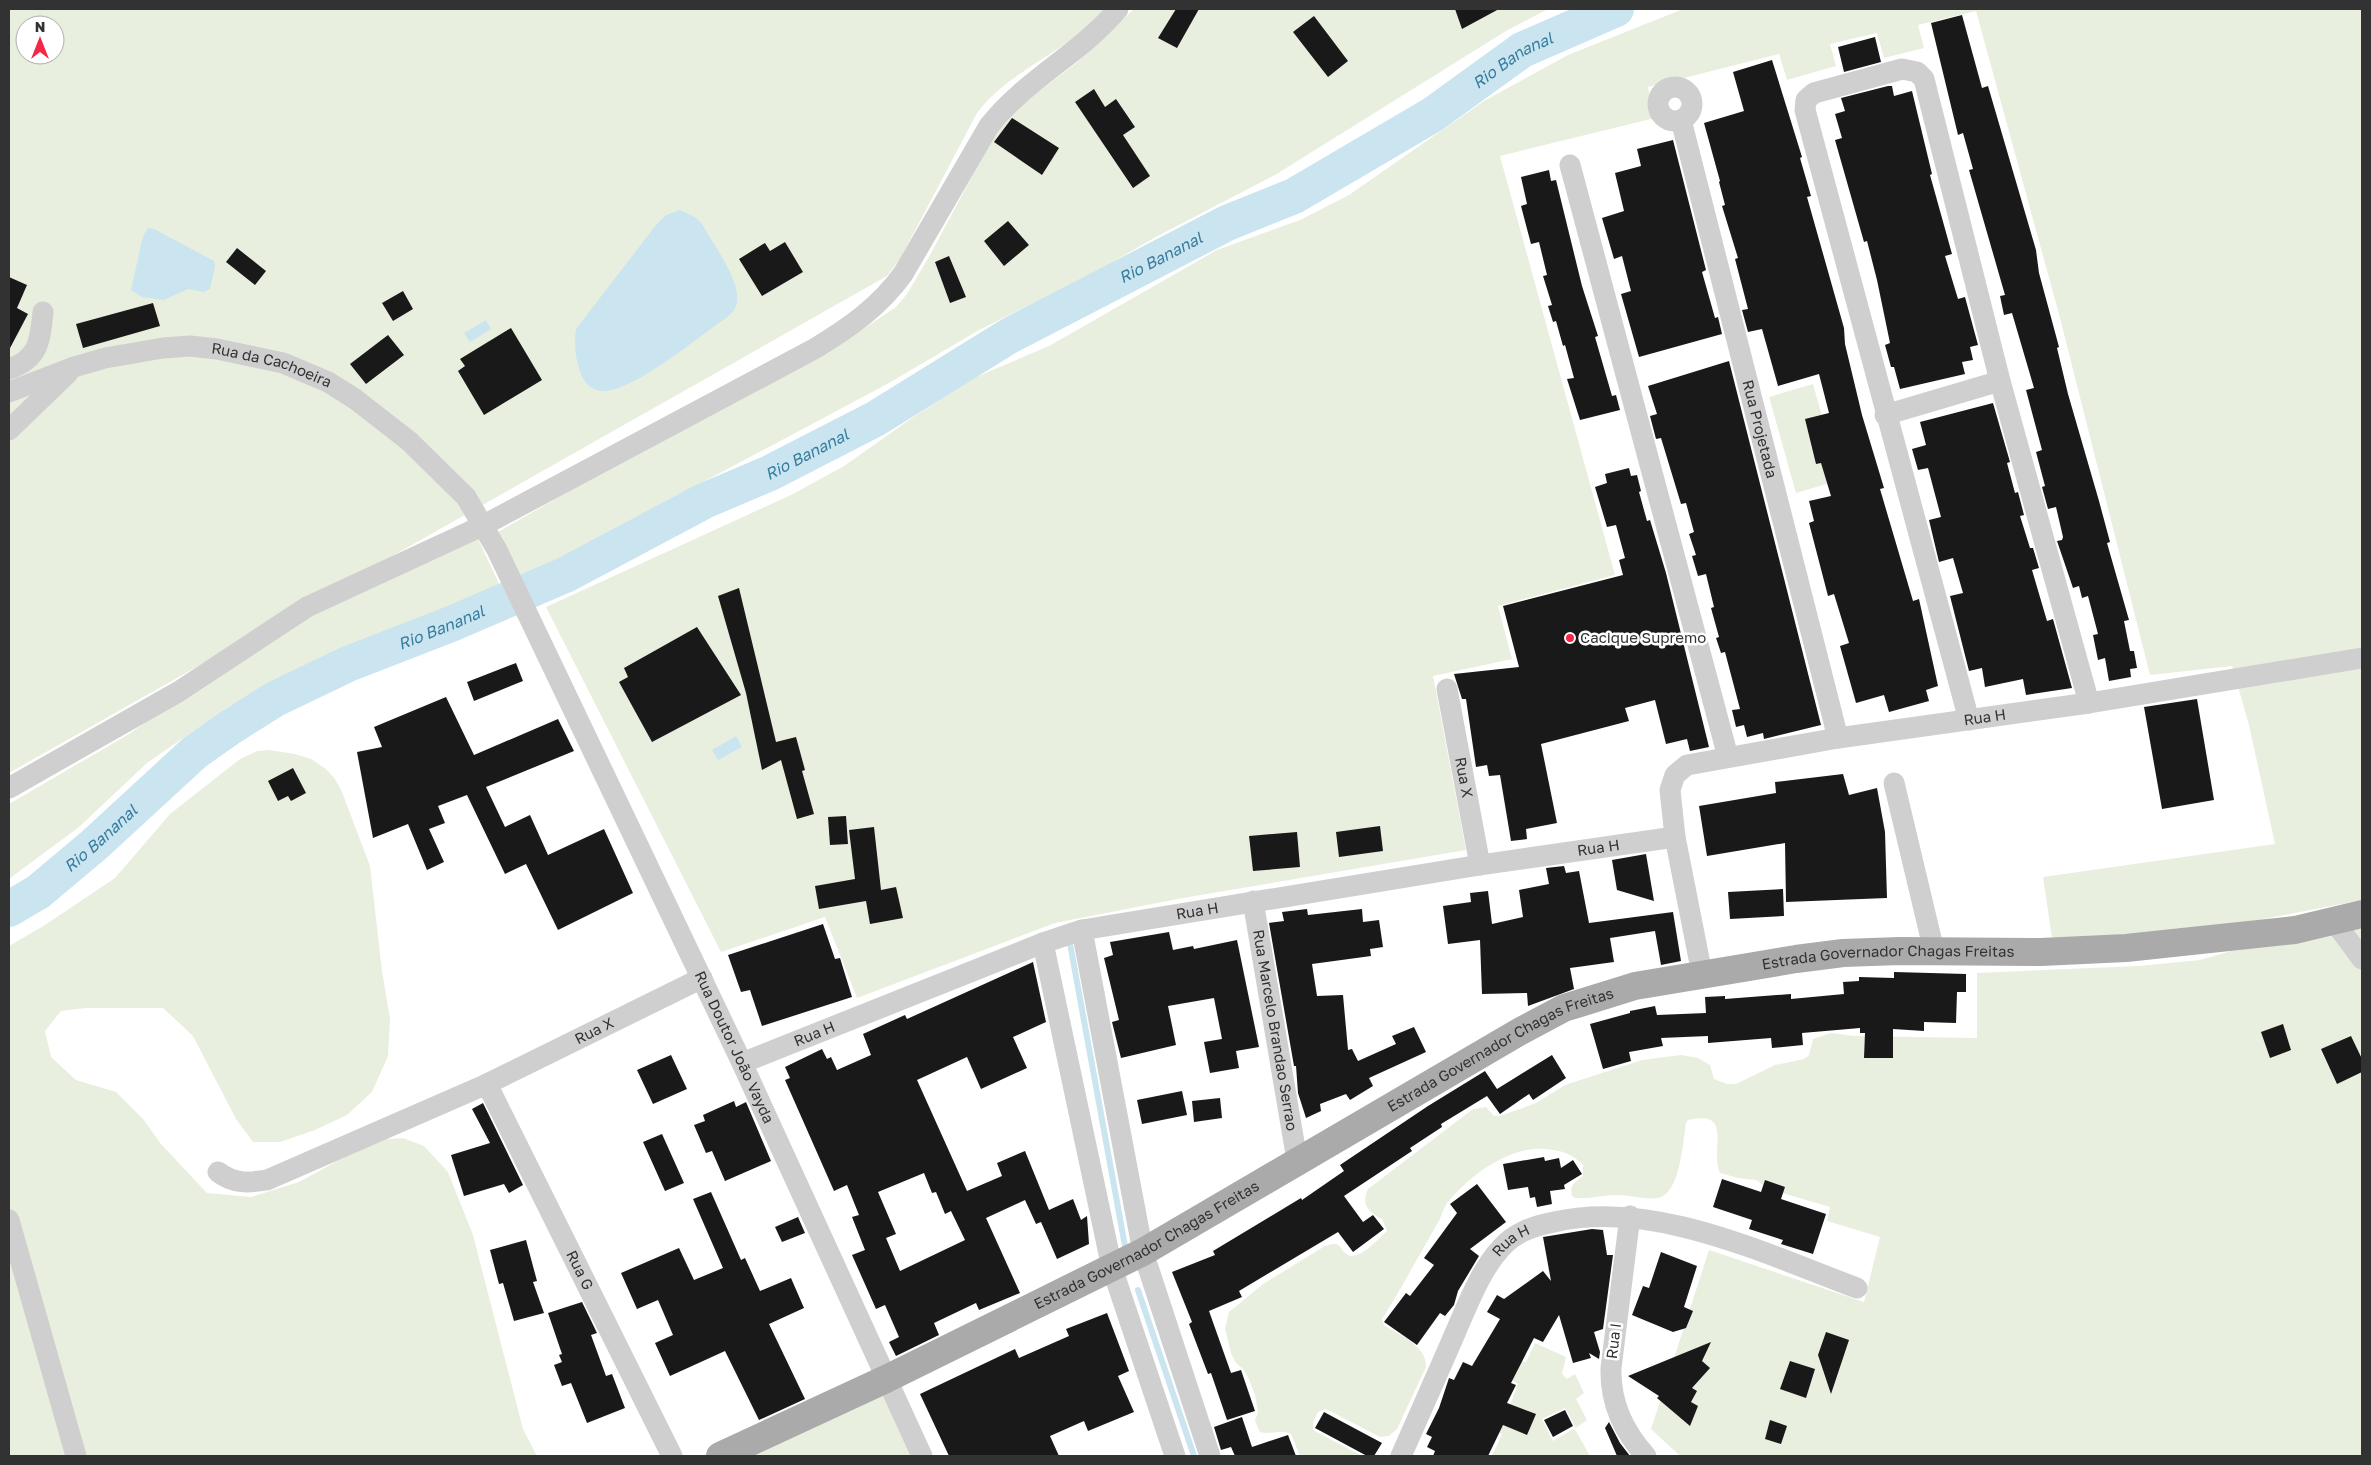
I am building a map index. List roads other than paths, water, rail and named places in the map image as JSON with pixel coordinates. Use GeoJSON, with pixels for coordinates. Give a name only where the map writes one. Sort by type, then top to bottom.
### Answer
{"type":"FeatureCollection","features":[{"type":"Feature","properties":{"kind":"main road","name":"Estrada Governador Chagas Freitas"},"geometry":{"type":"LineString","coordinates":[[720,1456],[886,1379],[1143,1252],[1297,1160],[1564,1008],[1635,986],[1843,953],[1934,951],[2041,952],[2126,948],[2295,930],[2362,914]]}},
{"type":"Feature","properties":{"kind":"street"},"geometry":{"type":"LineString","coordinates":[[9,788],[178,692],[307,607],[484,525],[814,349],[860,320],[892,290],[903,274],[989,126],[1001,110],[1014,96],[1086,41],[1118,9]]}},
{"type":"Feature","properties":{"kind":"street"},"geometry":{"type":"LineString","coordinates":[[1969,720],[1805,115],[1806,100],[1814,93],[1902,69],[1912,70],[1923,76],[2000,381],[2089,703]]}},
{"type":"Feature","properties":{"kind":"street","name":"Rua Projetada"},"geometry":{"type":"LineString","coordinates":[[1681,120],[1838,738]]}},
{"type":"Feature","properties":{"kind":"street"},"geometry":{"type":"LineString","coordinates":[[1570,165],[1728,757]]}},
{"type":"Feature","properties":{"kind":"street"},"geometry":{"type":"LineString","coordinates":[[9,369],[21,365],[36,351],[43,312]]}},
{"type":"Feature","properties":{"kind":"street","name":"Rua da Cachoeira"},"geometry":{"type":"LineString","coordinates":[[9,392],[74,368],[137,351],[190,346],[250,354],[306,372],[355,399],[402,435],[452,481],[466,497],[497,550]]}},
{"type":"Feature","properties":{"kind":"street"},"geometry":{"type":"LineString","coordinates":[[9,430],[74,368]]}},
{"type":"Feature","properties":{"kind":"street"},"geometry":{"type":"LineString","coordinates":[[1885,415],[2000,381]]}},
{"type":"Feature","properties":{"kind":"street","name":"Rua Doutor João Vayda"},"geometry":{"type":"LineString","coordinates":[[497,550],[742,1063],[922,1456]]}},
{"type":"Feature","properties":{"kind":"street","name":"Rua H"},"geometry":{"type":"LineString","coordinates":[[1702,974],[1675,837],[1670,790],[1675,775],[1680,769],[1694,763],[1838,738],[2089,703],[2362,658]]}},
{"type":"Feature","properties":{"kind":"street","name":"Rua X"},"geometry":{"type":"LineString","coordinates":[[1447,689],[1480,865]]}},
{"type":"Feature","properties":{"kind":"street"},"geometry":{"type":"LineString","coordinates":[[1894,783],[1934,951]]}},
{"type":"Feature","properties":{"kind":"street","name":"Rua H"},"geometry":{"type":"LineString","coordinates":[[742,1063],[1043,943],[1082,930],[1480,865],[1675,837]]}},
{"type":"Feature","properties":{"kind":"street","name":"Rua Marcelo Brandao Serrao"},"geometry":{"type":"LineString","coordinates":[[1254,901],[1297,1160]]}},
{"type":"Feature","properties":{"kind":"street"},"geometry":{"type":"LineString","coordinates":[[2334,921],[2362,959]]}},
{"type":"Feature","properties":{"kind":"street"},"geometry":{"type":"LineString","coordinates":[[1082,930],[1143,1252],[1210,1456]]}},
{"type":"Feature","properties":{"kind":"street"},"geometry":{"type":"LineString","coordinates":[[1043,943],[1112,1268],[1175,1456]]}},
{"type":"Feature","properties":{"kind":"street","name":"Rua X"},"geometry":{"type":"LineString","coordinates":[[218,1172],[228,1180],[245,1183],[267,1180],[487,1084],[702,978]]}},
{"type":"Feature","properties":{"kind":"street","name":"Rua G"},"geometry":{"type":"LineString","coordinates":[[487,1084],[672,1456]]}},
{"type":"Feature","properties":{"kind":"street","name":"Rua H"},"geometry":{"type":"LineString","coordinates":[[1400,1456],[1471,1298],[1501,1248],[1515,1236],[1538,1225],[1590,1216],[1630,1216],[1702,1232],[1857,1288]]}},
{"type":"Feature","properties":{"kind":"street","name":"Rua I"},"geometry":{"type":"LineString","coordinates":[[1630,1216],[1610,1386],[1621,1421],[1646,1456]]}},
{"type":"Feature","properties":{"kind":"street"},"geometry":{"type":"LineString","coordinates":[[9,1220],[76,1456]]}},
{"type":"Feature","properties":{"kind":"water"},"geometry":{"type":"Polygon","coordinates":[[[680,210],[695,217],[702,224],[725,262],[737,293],[735,308],[725,318],[681,351],[645,375],[614,390],[601,391],[594,389],[585,381],[578,366],[575,350],[576,329],[656,225],[666,215],[680,210]]]}},
{"type":"Feature","properties":{"kind":"water"},"geometry":{"type":"Polygon","coordinates":[[[148,228],[154,229],[214,261],[215,267],[210,289],[204,292],[188,289],[164,300],[142,297],[131,290],[143,236],[148,228]]]}},
{"type":"Feature","properties":{"kind":"water"},"geometry":{"type":"Polygon","coordinates":[[[486,320],[491,329],[470,342],[464,333],[486,320]]]}},
{"type":"Feature","properties":{"kind":"water"},"geometry":{"type":"Polygon","coordinates":[[[736,736],[742,747],[718,760],[712,750],[736,736]]]}},
{"type":"Feature","properties":{"kind":"waterway","name":"Rio Bananal"},"geometry":{"type":"LineString","coordinates":[[9,909],[38,892],[94,845],[195,752],[275,699],[348,664],[451,624],[565,575],[704,501],[770,473],[875,419],[1009,336],[1227,223],[1294,196],[1432,115],[1522,50],[1616,9]]}},
{"type":"Feature","properties":{"kind":"waterway"},"geometry":{"type":"LineString","coordinates":[[1069,938],[1125,1246]]}},
{"type":"Feature","properties":{"kind":"waterway"},"geometry":{"type":"LineString","coordinates":[[1138,1290],[1194,1456]]}},
{"type":"Feature","properties":{"kind":"place","name":"Cacique Supremo"},"geometry":{"type":"Point","coordinates":[1570,638]}}]}
